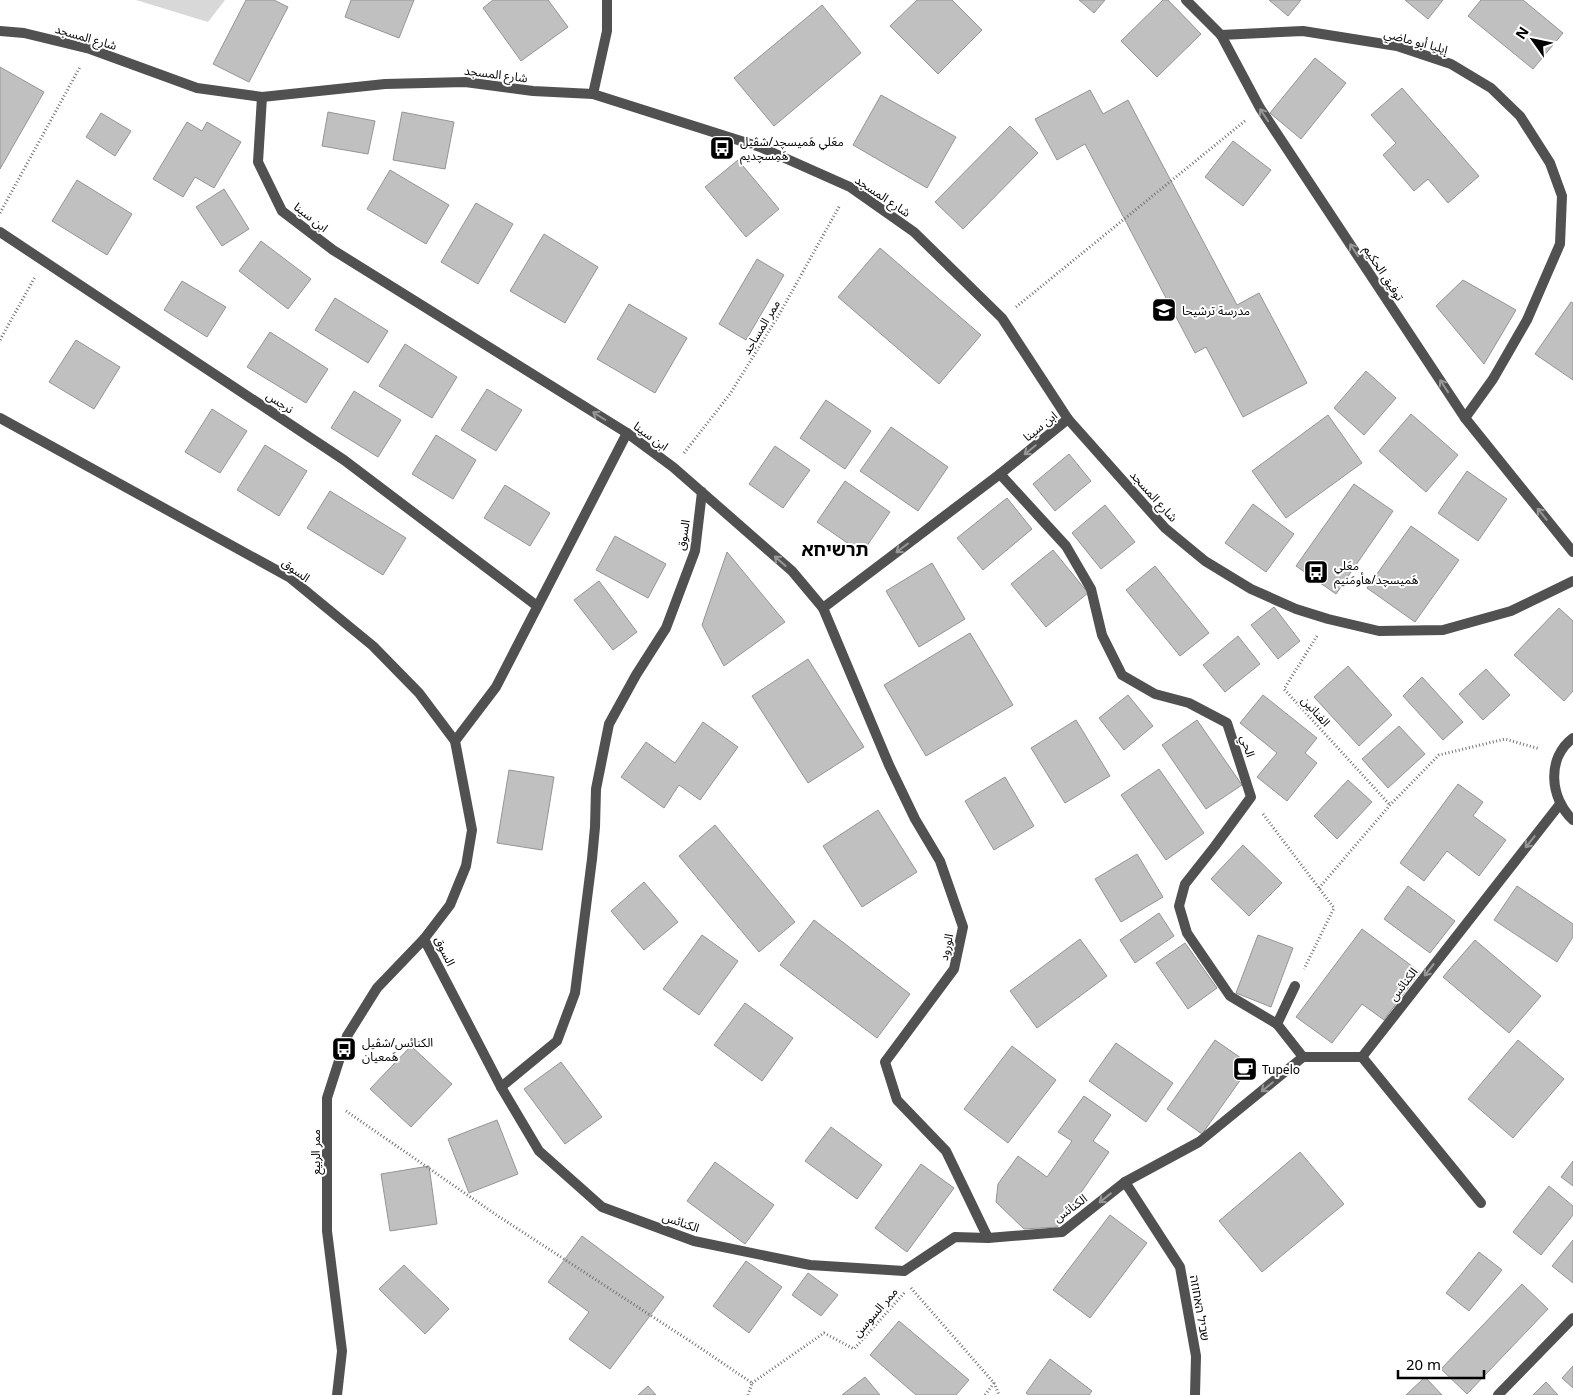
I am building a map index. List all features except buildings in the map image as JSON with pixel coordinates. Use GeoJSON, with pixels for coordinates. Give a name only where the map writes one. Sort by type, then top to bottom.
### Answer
{"type":"FeatureCollection","features":[{"type":"Feature","properties":{"kind":"street"},"geometry":{"type":"LineString","coordinates":[[593,94],[607,31],[607,0]]}},
{"type":"Feature","properties":{"kind":"street","name":"توفيق الحكيم"},"geometry":{"type":"LineString","coordinates":[[1186,0],[1222,36],[1260,108],[1465,418],[1573,552]]}},
{"type":"Feature","properties":{"kind":"street","name":"شارع المسجد"},"geometry":{"type":"LineString","coordinates":[[0,31],[24,33],[90,48],[197,88],[262,96],[385,84],[465,82],[533,92],[593,94],[760,147],[850,188],[914,232],[1002,318],[1068,419],[1165,528],[1204,561],[1251,589],[1296,609],[1379,631],[1443,630],[1511,610],[1573,581]]}},
{"type":"Feature","properties":{"kind":"street","name":"إيليا أبو ماضي"},"geometry":{"type":"LineString","coordinates":[[1222,36],[1302,31],[1397,46],[1451,64],[1490,88],[1520,116],[1550,164],[1562,196],[1560,244],[1527,320],[1494,379],[1465,418]]}},
{"type":"Feature","properties":{"kind":"street","name":"ابن سينا"},"geometry":{"type":"LineString","coordinates":[[262,96],[258,162],[282,211],[333,250],[627,434],[673,467],[792,571],[823,608],[1000,474],[1068,419]]}},
{"type":"Feature","properties":{"kind":"street","name":"نرجس"},"geometry":{"type":"LineString","coordinates":[[0,232],[344,460],[537,606]]}},
{"type":"Feature","properties":{"kind":"street","name":"السوق"},"geometry":{"type":"LineString","coordinates":[[0,418],[288,577],[373,646],[419,693],[455,741],[472,830],[466,866],[450,905],[424,939],[501,1087],[557,1041],[575,993],[595,826],[596,789],[609,724],[636,675],[666,628],[695,551],[702,492]]}},
{"type":"Feature","properties":{"kind":"street"},"geometry":{"type":"LineString","coordinates":[[455,741],[496,687],[627,434]]}},
{"type":"Feature","properties":{"kind":"street","name":"الحي"},"geometry":{"type":"LineString","coordinates":[[1000,474],[1066,546],[1091,589],[1102,635],[1122,675],[1155,694],[1189,704],[1228,724],[1251,798]]}},
{"type":"Feature","properties":{"kind":"street","name":"الورود"},"geometry":{"type":"LineString","coordinates":[[823,608],[889,765],[915,819],[940,861],[963,927],[954,969],[885,1062],[897,1100],[946,1151],[988,1238]]}},
{"type":"Feature","properties":{"kind":"street"},"geometry":{"type":"LineString","coordinates":[[1573,738],[1560,755],[1554,771],[1554,788],[1560,804],[1573,820]]}},
{"type":"Feature","properties":{"kind":"street"},"geometry":{"type":"LineString","coordinates":[[1251,798],[1184,884],[1179,906],[1187,933],[1230,996],[1276,1024],[1303,1057],[1362,1057],[1481,1203]]}},
{"type":"Feature","properties":{"kind":"street","name":"الكنائس"},"geometry":{"type":"LineString","coordinates":[[1362,1057],[1560,804]]}},
{"type":"Feature","properties":{"kind":"street","name":"ممر الربيع"},"geometry":{"type":"LineString","coordinates":[[337,1395],[342,1351],[327,1231],[327,1098],[347,1036],[377,988],[424,939]]}},
{"type":"Feature","properties":{"kind":"street"},"geometry":{"type":"LineString","coordinates":[[1276,1024],[1295,986]]}},
{"type":"Feature","properties":{"kind":"street","name":"الكنائس"},"geometry":{"type":"LineString","coordinates":[[501,1087],[539,1150],[602,1207],[694,1241],[810,1265],[904,1271],[956,1237],[988,1238],[1062,1232],[1125,1182],[1199,1142],[1303,1057]]}},
{"type":"Feature","properties":{"kind":"street","name":"שביל האחוזה"},"geometry":{"type":"LineString","coordinates":[[1125,1182],[1180,1267],[1196,1356],[1195,1395]]}},
{"type":"Feature","properties":{"kind":"street"},"geometry":{"type":"LineString","coordinates":[[1498,1395],[1573,1318]]}},
{"type":"Feature","properties":{"kind":"path"},"geometry":{"type":"LineString","coordinates":[[0,213],[90,48]]}},
{"type":"Feature","properties":{"kind":"path"},"geometry":{"type":"LineString","coordinates":[[1002,318],[1260,108]]}},
{"type":"Feature","properties":{"kind":"path","name":"ممر المساجد"},"geometry":{"type":"LineString","coordinates":[[673,467],[730,394],[780,313],[850,188]]}},
{"type":"Feature","properties":{"kind":"path"},"geometry":{"type":"LineString","coordinates":[[0,340],[44,262]]}},
{"type":"Feature","properties":{"kind":"path","name":"الفنانين"},"geometry":{"type":"LineString","coordinates":[[1328,619],[1284,689],[1390,804]]}},
{"type":"Feature","properties":{"kind":"path"},"geometry":{"type":"LineString","coordinates":[[1319,888],[1390,804],[1439,756],[1505,739],[1560,755]]}},
{"type":"Feature","properties":{"kind":"path"},"geometry":{"type":"LineString","coordinates":[[1251,798],[1334,908],[1295,986]]}},
{"type":"Feature","properties":{"kind":"path"},"geometry":{"type":"LineString","coordinates":[[327,1098],[495,1214],[696,1345],[752,1384],[748,1395]]}},
{"type":"Feature","properties":{"kind":"path","name":"ممر السوسن"},"geometry":{"type":"LineString","coordinates":[[752,1384],[824,1333],[854,1349],[910,1286],[994,1383]]}},
{"type":"Feature","properties":{"kind":"path"},"geometry":{"type":"LineString","coordinates":[[984,1395],[994,1383],[999,1395]]}},
{"type":"Feature","properties":{"kind":"shaded area"},"geometry":{"type":"Polygon","coordinates":[[[136,0],[225,0],[208,22],[136,0]]]}},
{"type":"Feature","properties":{"kind":"place","name":"معَلي هَميسچد/شڤيل هَمِسچديم"},"geometry":{"type":"Point","coordinates":[722,148]}},
{"type":"Feature","properties":{"kind":"place","name":"مدرسة ترشيحا"},"geometry":{"type":"Point","coordinates":[1164,310]}},
{"type":"Feature","properties":{"kind":"place","name":"معَلي هَميسچد/هأومَنيم"},"geometry":{"type":"Point","coordinates":[1316,572]}},
{"type":"Feature","properties":{"kind":"place","name":"الكنائس/شڤيل هَمعيان"},"geometry":{"type":"Point","coordinates":[344,1049]}},
{"type":"Feature","properties":{"kind":"place","name":"Tupelo"},"geometry":{"type":"Point","coordinates":[1245,1069]}},
{"type":"Feature","properties":{"kind":"district","name":"תרשיחא"},"geometry":{"type":"Point","coordinates":[835,549]}}]}
